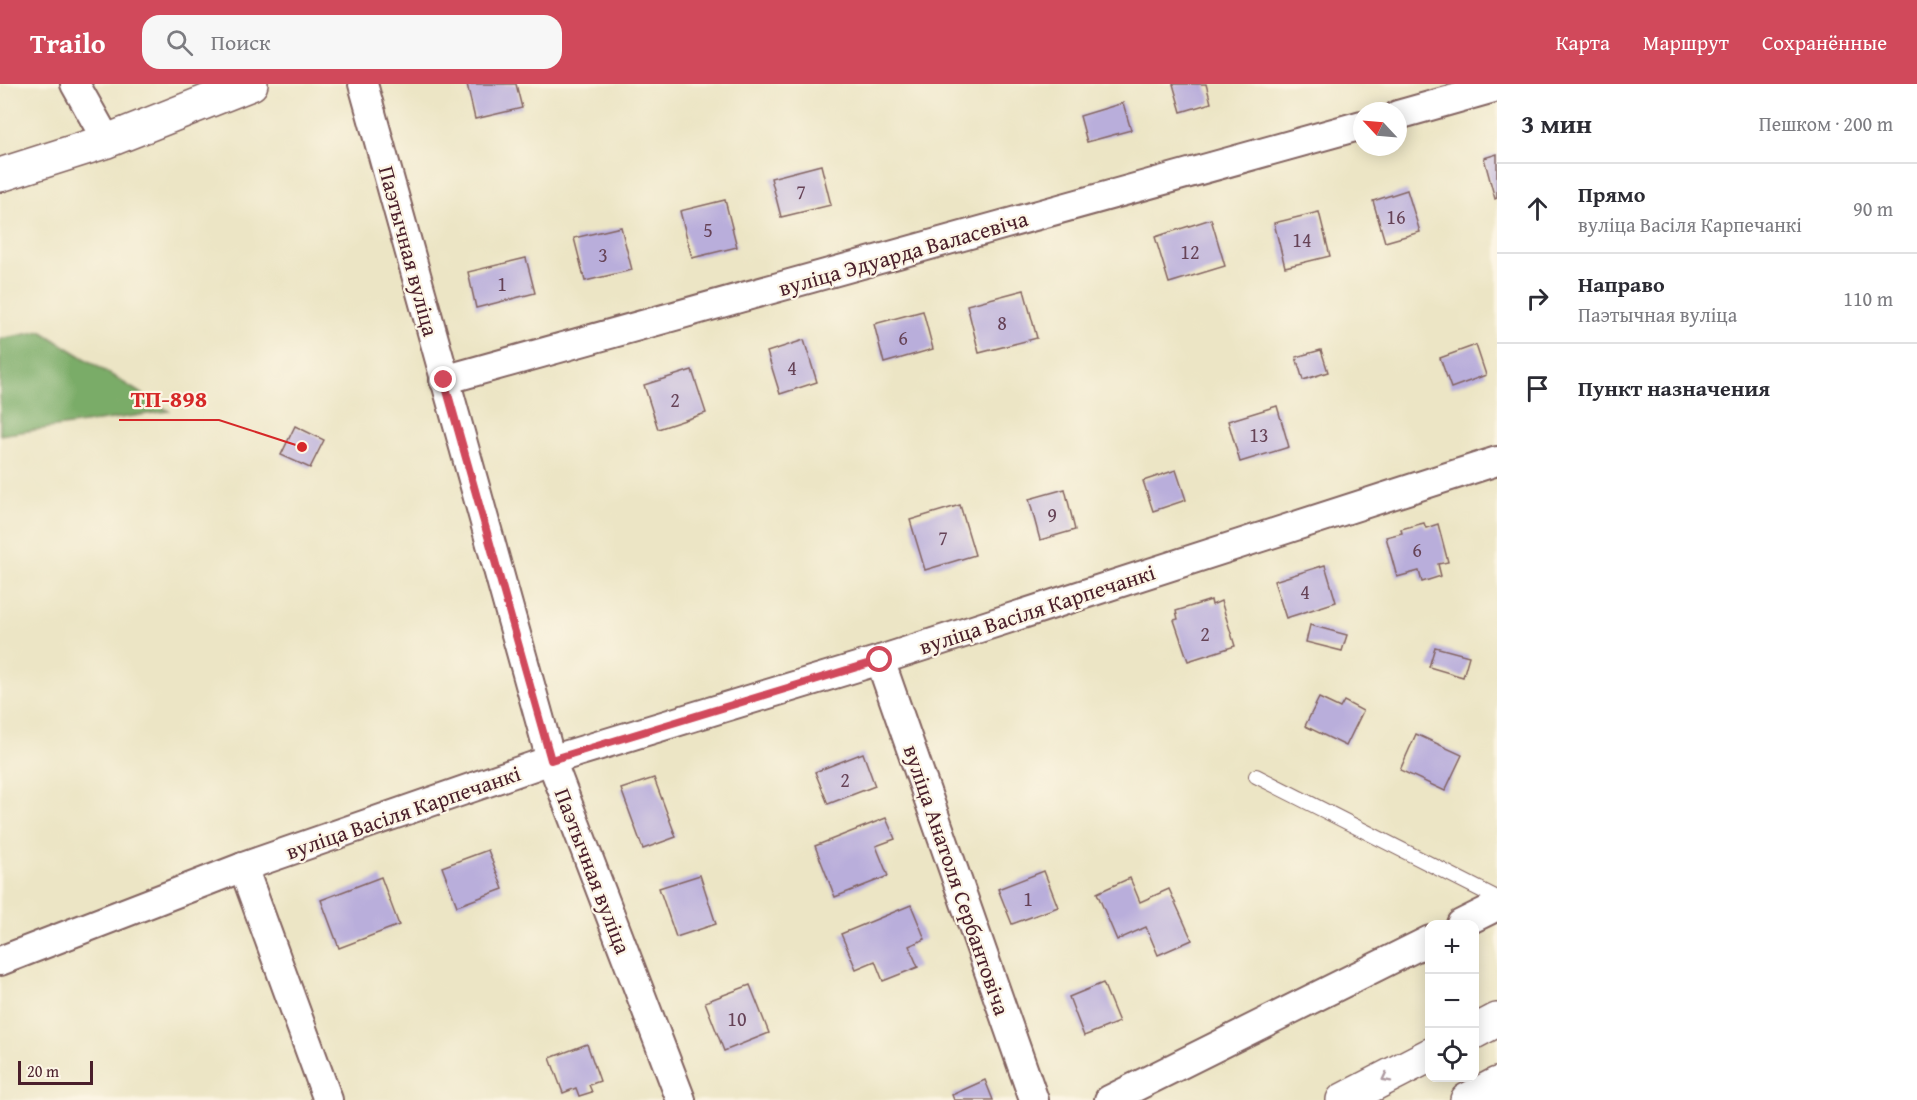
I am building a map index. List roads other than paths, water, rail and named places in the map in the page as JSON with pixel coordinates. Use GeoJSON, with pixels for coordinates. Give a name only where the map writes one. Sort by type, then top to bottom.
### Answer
{"type":"FeatureCollection","features":[{"type":"Feature","properties":{"kind":"main road"},"geometry":{"type":"LineString","coordinates":[[0,175],[107,141],[251,84]]}},
{"type":"Feature","properties":{"kind":"main road"},"geometry":{"type":"LineString","coordinates":[[1479,1029],[1497,1020]]}},
{"type":"Feature","properties":{"kind":"main road"},"geometry":{"type":"LineString","coordinates":[[1343,1100],[1425,1058]]}},
{"type":"Feature","properties":{"kind":"main road"},"geometry":{"type":"LineString","coordinates":[[1467,1100],[1497,1084]]}},
{"type":"Feature","properties":{"kind":"street"},"geometry":{"type":"LineString","coordinates":[[75,84],[107,141]]}},
{"type":"Feature","properties":{"kind":"street","name":"Паэтычная вуліца"},"geometry":{"type":"LineString","coordinates":[[363,84],[551,760],[681,1100]]}},
{"type":"Feature","properties":{"kind":"street"},"geometry":{"type":"LineString","coordinates":[[1407,112],[1497,87]]}},
{"type":"Feature","properties":{"kind":"street","name":"вуліца Эдуарда Валасевіча"},"geometry":{"type":"LineString","coordinates":[[444,380],[1353,128]]}},
{"type":"Feature","properties":{"kind":"street","name":"вуліца Васіля Карпечанкі"},"geometry":{"type":"LineString","coordinates":[[0,961],[243,867],[551,760],[880,660],[1497,461]]}},
{"type":"Feature","properties":{"kind":"street","name":"вуліца Анатоля Сербантовіча"},"geometry":{"type":"LineString","coordinates":[[880,660],[1034,1100]]}},
{"type":"Feature","properties":{"kind":"street"},"geometry":{"type":"LineString","coordinates":[[243,867],[328,1100]]}},
{"type":"Feature","properties":{"kind":"street"},"geometry":{"type":"LineString","coordinates":[[1469,920],[1497,906]]}},
{"type":"Feature","properties":{"kind":"street"},"geometry":{"type":"LineString","coordinates":[[1109,1100],[1425,942]]}},
{"type":"Feature","properties":{"kind":"lane"},"geometry":{"type":"LineString","coordinates":[[1256,776],[1497,898]]}},
{"type":"Feature","properties":{"kind":"place","name":"ТП-898"},"geometry":{"type":"Point","coordinates":[302,447]}}]}
